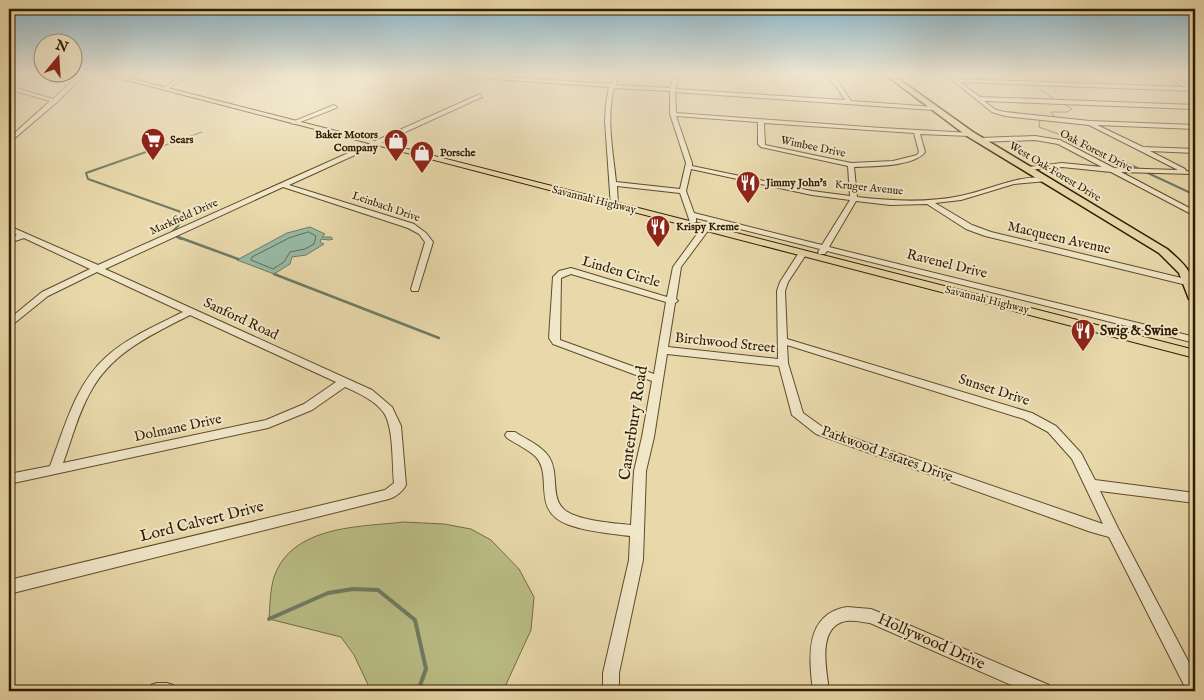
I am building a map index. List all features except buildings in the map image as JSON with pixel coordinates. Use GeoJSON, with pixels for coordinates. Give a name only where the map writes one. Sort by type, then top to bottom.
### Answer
{"type":"FeatureCollection","features":[{"type":"Feature","properties":{"kind":"highway","name":"Savannah Highway"},"geometry":{"type":"LineString","coordinates":[[235,108],[614,205],[698,223],[803,254],[822,253],[1195,354]]}},
{"type":"Feature","properties":{"kind":"main road","name":"West Oak Forest Drive"},"geometry":{"type":"LineString","coordinates":[[933,108],[970,134],[1163,251],[1180,265],[1191,283],[1195,299]]}},
{"type":"Feature","properties":{"kind":"street"},"geometry":{"type":"LineString","coordinates":[[10,139],[47,108]]}},
{"type":"Feature","properties":{"kind":"street"},"geometry":{"type":"LineString","coordinates":[[293,123],[330,108]]}},
{"type":"Feature","properties":{"kind":"street","name":"Markfield Drive"},"geometry":{"type":"LineString","coordinates":[[9,323],[13,317],[45,294],[98,268],[454,108]]}},
{"type":"Feature","properties":{"kind":"street"},"geometry":{"type":"LineString","coordinates":[[608,108],[614,205]]}},
{"type":"Feature","properties":{"kind":"street"},"geometry":{"type":"LineString","coordinates":[[673,108],[689,167],[682,191],[698,223]]}},
{"type":"Feature","properties":{"kind":"street"},"geometry":{"type":"LineString","coordinates":[[928,108],[933,108]]}},
{"type":"Feature","properties":{"kind":"street"},"geometry":{"type":"LineString","coordinates":[[990,108],[994,111],[1005,114],[1090,123],[1195,127]]}},
{"type":"Feature","properties":{"kind":"street"},"geometry":{"type":"LineString","coordinates":[[673,114],[917,132],[970,134]]}},
{"type":"Feature","properties":{"kind":"street","name":"Wimbee Drive"},"geometry":{"type":"LineString","coordinates":[[761,121],[761,144],[763,146],[851,165],[893,163],[919,156],[922,152],[917,132]]}},
{"type":"Feature","properties":{"kind":"street"},"geometry":{"type":"LineString","coordinates":[[1090,123],[1193,174]]}},
{"type":"Feature","properties":{"kind":"street","name":"Oak Forest Drive"},"geometry":{"type":"LineString","coordinates":[[980,140],[1035,138],[1048,139],[1066,145],[1195,214]]}},
{"type":"Feature","properties":{"kind":"street"},"geometry":{"type":"LineString","coordinates":[[1138,148],[1195,151]]}},
{"type":"Feature","properties":{"kind":"street"},"geometry":{"type":"LineString","coordinates":[[822,253],[854,199],[851,165]]}},
{"type":"Feature","properties":{"kind":"street"},"geometry":{"type":"LineString","coordinates":[[1028,168],[1062,166],[1193,174]]}},
{"type":"Feature","properties":{"kind":"street","name":"Kruger Avenue"},"geometry":{"type":"LineString","coordinates":[[689,167],[854,199],[890,203],[928,202],[961,198],[1013,182],[1047,179]]}},
{"type":"Feature","properties":{"kind":"street"},"geometry":{"type":"LineString","coordinates":[[614,184],[682,191]]}},
{"type":"Feature","properties":{"kind":"street","name":"Leinbach Drive"},"geometry":{"type":"LineString","coordinates":[[283,185],[411,226],[426,236],[429,242],[415,289]]}},
{"type":"Feature","properties":{"kind":"street","name":"Macqueen Avenue"},"geometry":{"type":"LineString","coordinates":[[928,202],[969,227],[988,234],[1191,283]]}},
{"type":"Feature","properties":{"kind":"street","name":"Ravenel Drive"},"geometry":{"type":"LineString","coordinates":[[698,223],[1195,340]]}},
{"type":"Feature","properties":{"kind":"street","name":"Canterbury Road"},"geometry":{"type":"LineString","coordinates":[[611,691],[611,673],[636,560],[640,472],[648,437],[657,379],[678,267],[698,223]]}},
{"type":"Feature","properties":{"kind":"street","name":"Sanford Road"},"geometry":{"type":"LineString","coordinates":[[9,228],[368,393],[388,410],[395,426],[400,485]]}},
{"type":"Feature","properties":{"kind":"street"},"geometry":{"type":"LineString","coordinates":[[9,241],[24,235]]}},
{"type":"Feature","properties":{"kind":"street","name":"Parkwood Estates Drive"},"geometry":{"type":"LineString","coordinates":[[803,254],[784,282],[780,302],[784,341],[783,363],[798,415],[820,431],[1087,525],[1113,532]]}},
{"type":"Feature","properties":{"kind":"street","name":"Linden Circle"},"geometry":{"type":"LineString","coordinates":[[657,379],[556,342],[554,338],[557,277],[562,272],[571,272],[673,301]]}},
{"type":"Feature","properties":{"kind":"street"},"geometry":{"type":"LineString","coordinates":[[55,469],[79,404],[92,379],[110,360],[132,343],[191,311]]}},
{"type":"Feature","properties":{"kind":"street","name":"Sunset Drive"},"geometry":{"type":"LineString","coordinates":[[784,341],[1028,416],[1052,429],[1077,456],[1113,532],[1195,690]]}},
{"type":"Feature","properties":{"kind":"street","name":"Birchwood Street"},"geometry":{"type":"LineString","coordinates":[[663,350],[783,363]]}},
{"type":"Feature","properties":{"kind":"street","name":"Dolmane Drive"},"geometry":{"type":"LineString","coordinates":[[9,479],[268,424],[308,407],[344,382]]}},
{"type":"Feature","properties":{"kind":"street"},"geometry":{"type":"LineString","coordinates":[[511,435],[540,454],[550,475],[549,497],[560,516],[572,520],[638,532]]}},
{"type":"Feature","properties":{"kind":"street","name":"Lord Calvert Drive"},"geometry":{"type":"LineString","coordinates":[[9,587],[390,494],[400,485]]}},
{"type":"Feature","properties":{"kind":"street"},"geometry":{"type":"LineString","coordinates":[[1092,485],[1195,498]]}},
{"type":"Feature","properties":{"kind":"street","name":"Hollywood Drive"},"geometry":{"type":"LineString","coordinates":[[821,691],[817,644],[821,632],[830,621],[842,615],[853,614],[871,616],[1034,689]]}},
{"type":"Feature","properties":{"kind":"street"},"geometry":{"type":"LineString","coordinates":[[157,691],[167,691]]}},
{"type":"Feature","properties":{"kind":"green space"},"geometry":{"type":"Polygon","coordinates":[[[404,522],[444,524],[471,529],[491,540],[519,569],[534,597],[531,630],[503,691],[371,691],[354,655],[341,637],[269,619],[274,577],[283,560],[296,547],[311,538],[329,532],[368,525],[404,522]]]}},
{"type":"Feature","properties":{"kind":"water"},"geometry":{"type":"Polygon","coordinates":[[[310,227],[325,234],[322,237],[331,237],[333,239],[321,239],[320,242],[324,244],[306,255],[292,257],[290,264],[274,274],[237,260],[287,233],[310,227]]]}},
{"type":"Feature","properties":{"kind":"waterway"},"geometry":{"type":"LineString","coordinates":[[1055,118],[1051,112],[1067,112],[1072,109],[1070,108]]}},
{"type":"Feature","properties":{"kind":"waterway"},"geometry":{"type":"LineString","coordinates":[[1043,120],[1040,119],[1039,127],[1094,147]]}},
{"type":"Feature","properties":{"kind":"waterway"},"geometry":{"type":"LineString","coordinates":[[160,147],[202,132]]}},
{"type":"Feature","properties":{"kind":"waterway"},"geometry":{"type":"LineString","coordinates":[[163,146],[86,173],[88,179],[181,212],[183,216],[178,226],[171,233]]}},
{"type":"Feature","properties":{"kind":"waterway"},"geometry":{"type":"LineString","coordinates":[[1090,146],[1195,195]]}},
{"type":"Feature","properties":{"kind":"waterway"},"geometry":{"type":"LineString","coordinates":[[177,237],[181,239]]}},
{"type":"Feature","properties":{"kind":"waterway"},"geometry":{"type":"LineString","coordinates":[[178,237],[238,259]]}},
{"type":"Feature","properties":{"kind":"waterway"},"geometry":{"type":"LineString","coordinates":[[274,274],[439,338]]}},
{"type":"Feature","properties":{"kind":"waterway"},"geometry":{"type":"LineString","coordinates":[[269,619],[328,593],[353,589],[378,590],[415,620],[426,669],[418,691]]}},
{"type":"Feature","properties":{"kind":"place","name":"Sears"},"geometry":{"type":"Point","coordinates":[153,161]}},
{"type":"Feature","properties":{"kind":"place","name":"Baker Motors Company"},"geometry":{"type":"Point","coordinates":[396,162]}},
{"type":"Feature","properties":{"kind":"place","name":"Porsche"},"geometry":{"type":"Point","coordinates":[422,174]}},
{"type":"Feature","properties":{"kind":"place","name":"Jimmy John's"},"geometry":{"type":"Point","coordinates":[748,204]}},
{"type":"Feature","properties":{"kind":"place","name":"Krispy Kreme"},"geometry":{"type":"Point","coordinates":[658,248]}},
{"type":"Feature","properties":{"kind":"place","name":"Swig & Swine"},"geometry":{"type":"Point","coordinates":[1083,352]}}]}
